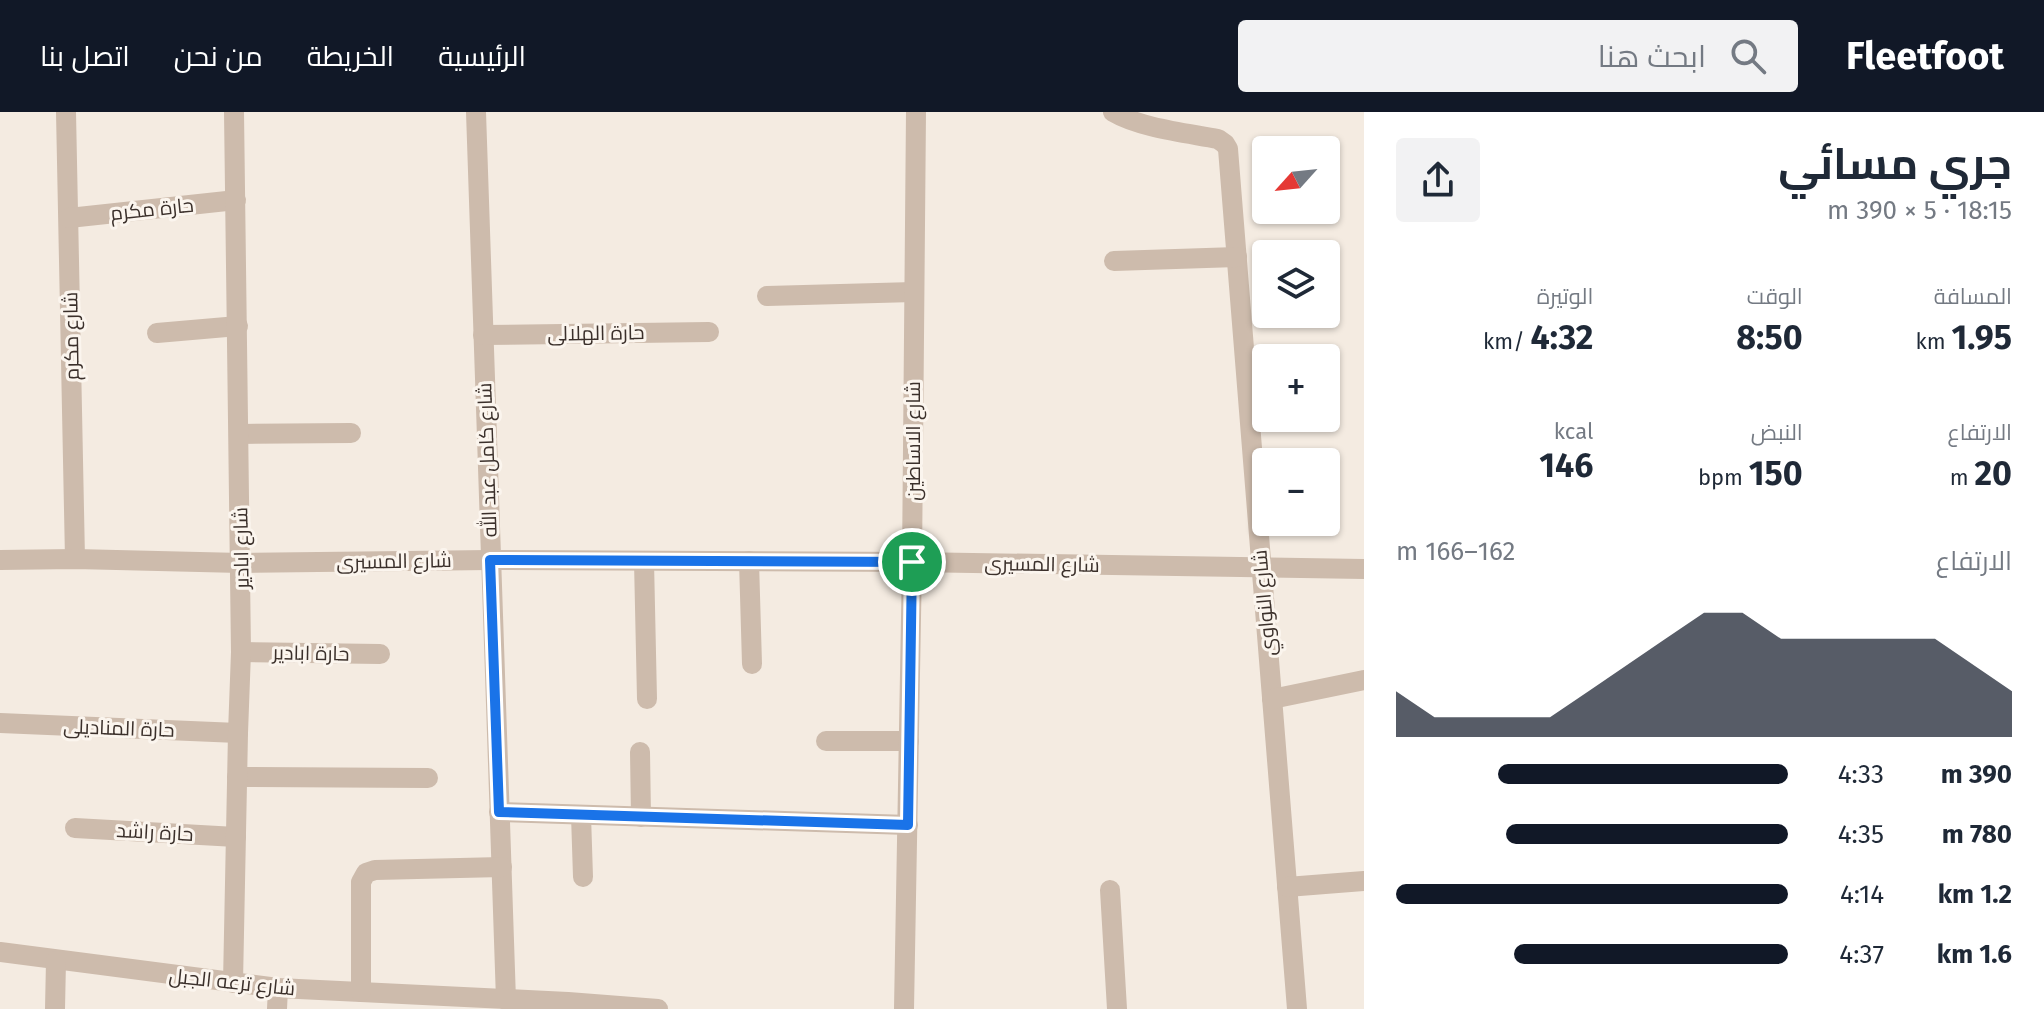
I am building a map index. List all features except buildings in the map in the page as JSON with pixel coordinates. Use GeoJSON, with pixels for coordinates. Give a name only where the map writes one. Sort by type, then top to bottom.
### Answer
{"type":"FeatureCollection","features":[{"type":"Feature","properties":{"kind":"street","name":"شارع مكرم"},"geometry":{"type":"LineString","coordinates":[[66,112],[75,559]]}},
{"type":"Feature","properties":{"kind":"street","name":"شارع ابادير"},"geometry":{"type":"LineString","coordinates":[[233,983],[241,652],[234,112]]}},
{"type":"Feature","properties":{"kind":"street","name":"شارع كامل عبد الله"},"geometry":{"type":"LineString","coordinates":[[476,112],[506,1000]]}},
{"type":"Feature","properties":{"kind":"street","name":"شارع الاساطين"},"geometry":{"type":"LineString","coordinates":[[904,1009],[916,112]]}},
{"type":"Feature","properties":{"kind":"street","name":"شارع النواوي"},"geometry":{"type":"LineString","coordinates":[[1113,112],[1123,118],[1168,130],[1218,139],[1228,149],[1297,1009]]}},
{"type":"Feature","properties":{"kind":"street","name":"حارة مكرم"},"geometry":{"type":"LineString","coordinates":[[69,218],[236,200]]}},
{"type":"Feature","properties":{"kind":"street"},"geometry":{"type":"LineString","coordinates":[[1114,261],[1237,257]]}},
{"type":"Feature","properties":{"kind":"street"},"geometry":{"type":"LineString","coordinates":[[767,296],[914,292]]}},
{"type":"Feature","properties":{"kind":"street"},"geometry":{"type":"LineString","coordinates":[[157,333],[238,326]]}},
{"type":"Feature","properties":{"kind":"street","name":"حارة الهلالى"},"geometry":{"type":"LineString","coordinates":[[483,335],[709,332]]}},
{"type":"Feature","properties":{"kind":"street"},"geometry":{"type":"LineString","coordinates":[[240,434],[351,433]]}},
{"type":"Feature","properties":{"kind":"street","name":"شارع المسيرى"},"geometry":{"type":"LineString","coordinates":[[0,560],[241,563],[490,560],[912,562],[1364,569]]}},
{"type":"Feature","properties":{"kind":"street"},"geometry":{"type":"LineString","coordinates":[[644,561],[647,699]]}},
{"type":"Feature","properties":{"kind":"street"},"geometry":{"type":"LineString","coordinates":[[749,561],[752,664]]}},
{"type":"Feature","properties":{"kind":"street","name":"حارة ابادير"},"geometry":{"type":"LineString","coordinates":[[241,652],[380,654]]}},
{"type":"Feature","properties":{"kind":"street"},"geometry":{"type":"LineString","coordinates":[[1272,699],[1364,680]]}},
{"type":"Feature","properties":{"kind":"street","name":"حارة المناديلى"},"geometry":{"type":"LineString","coordinates":[[0,723],[238,733]]}},
{"type":"Feature","properties":{"kind":"street"},"geometry":{"type":"LineString","coordinates":[[826,741],[909,741]]}},
{"type":"Feature","properties":{"kind":"street"},"geometry":{"type":"LineString","coordinates":[[640,752],[641,817]]}},
{"type":"Feature","properties":{"kind":"street"},"geometry":{"type":"LineString","coordinates":[[237,777],[428,778]]}},
{"type":"Feature","properties":{"kind":"street"},"geometry":{"type":"LineString","coordinates":[[499,812],[908,825]]}},
{"type":"Feature","properties":{"kind":"street"},"geometry":{"type":"LineString","coordinates":[[581,815],[583,877]]}},
{"type":"Feature","properties":{"kind":"street","name":"حارة راشد"},"geometry":{"type":"LineString","coordinates":[[75,828],[236,837]]}},
{"type":"Feature","properties":{"kind":"street"},"geometry":{"type":"LineString","coordinates":[[361,992],[361,882],[366,873],[375,870],[502,867]]}},
{"type":"Feature","properties":{"kind":"street"},"geometry":{"type":"LineString","coordinates":[[1287,887],[1364,881]]}},
{"type":"Feature","properties":{"kind":"street"},"geometry":{"type":"LineString","coordinates":[[1110,890],[1117,1009]]}},
{"type":"Feature","properties":{"kind":"street","name":"شارع ترعه الجبل"},"geometry":{"type":"LineString","coordinates":[[0,952],[278,988],[658,1009]]}},
{"type":"Feature","properties":{"kind":"street"},"geometry":{"type":"LineString","coordinates":[[55,1009],[56,961]]}},
{"type":"Feature","properties":{"kind":"street"},"geometry":{"type":"LineString","coordinates":[[277,1009],[278,988]]}},
{"type":"Feature","properties":{"kind":"route"},"geometry":{"type":"LineString","coordinates":[[490,560],[912,562],[908,825],[499,812],[490,560]]}}]}
